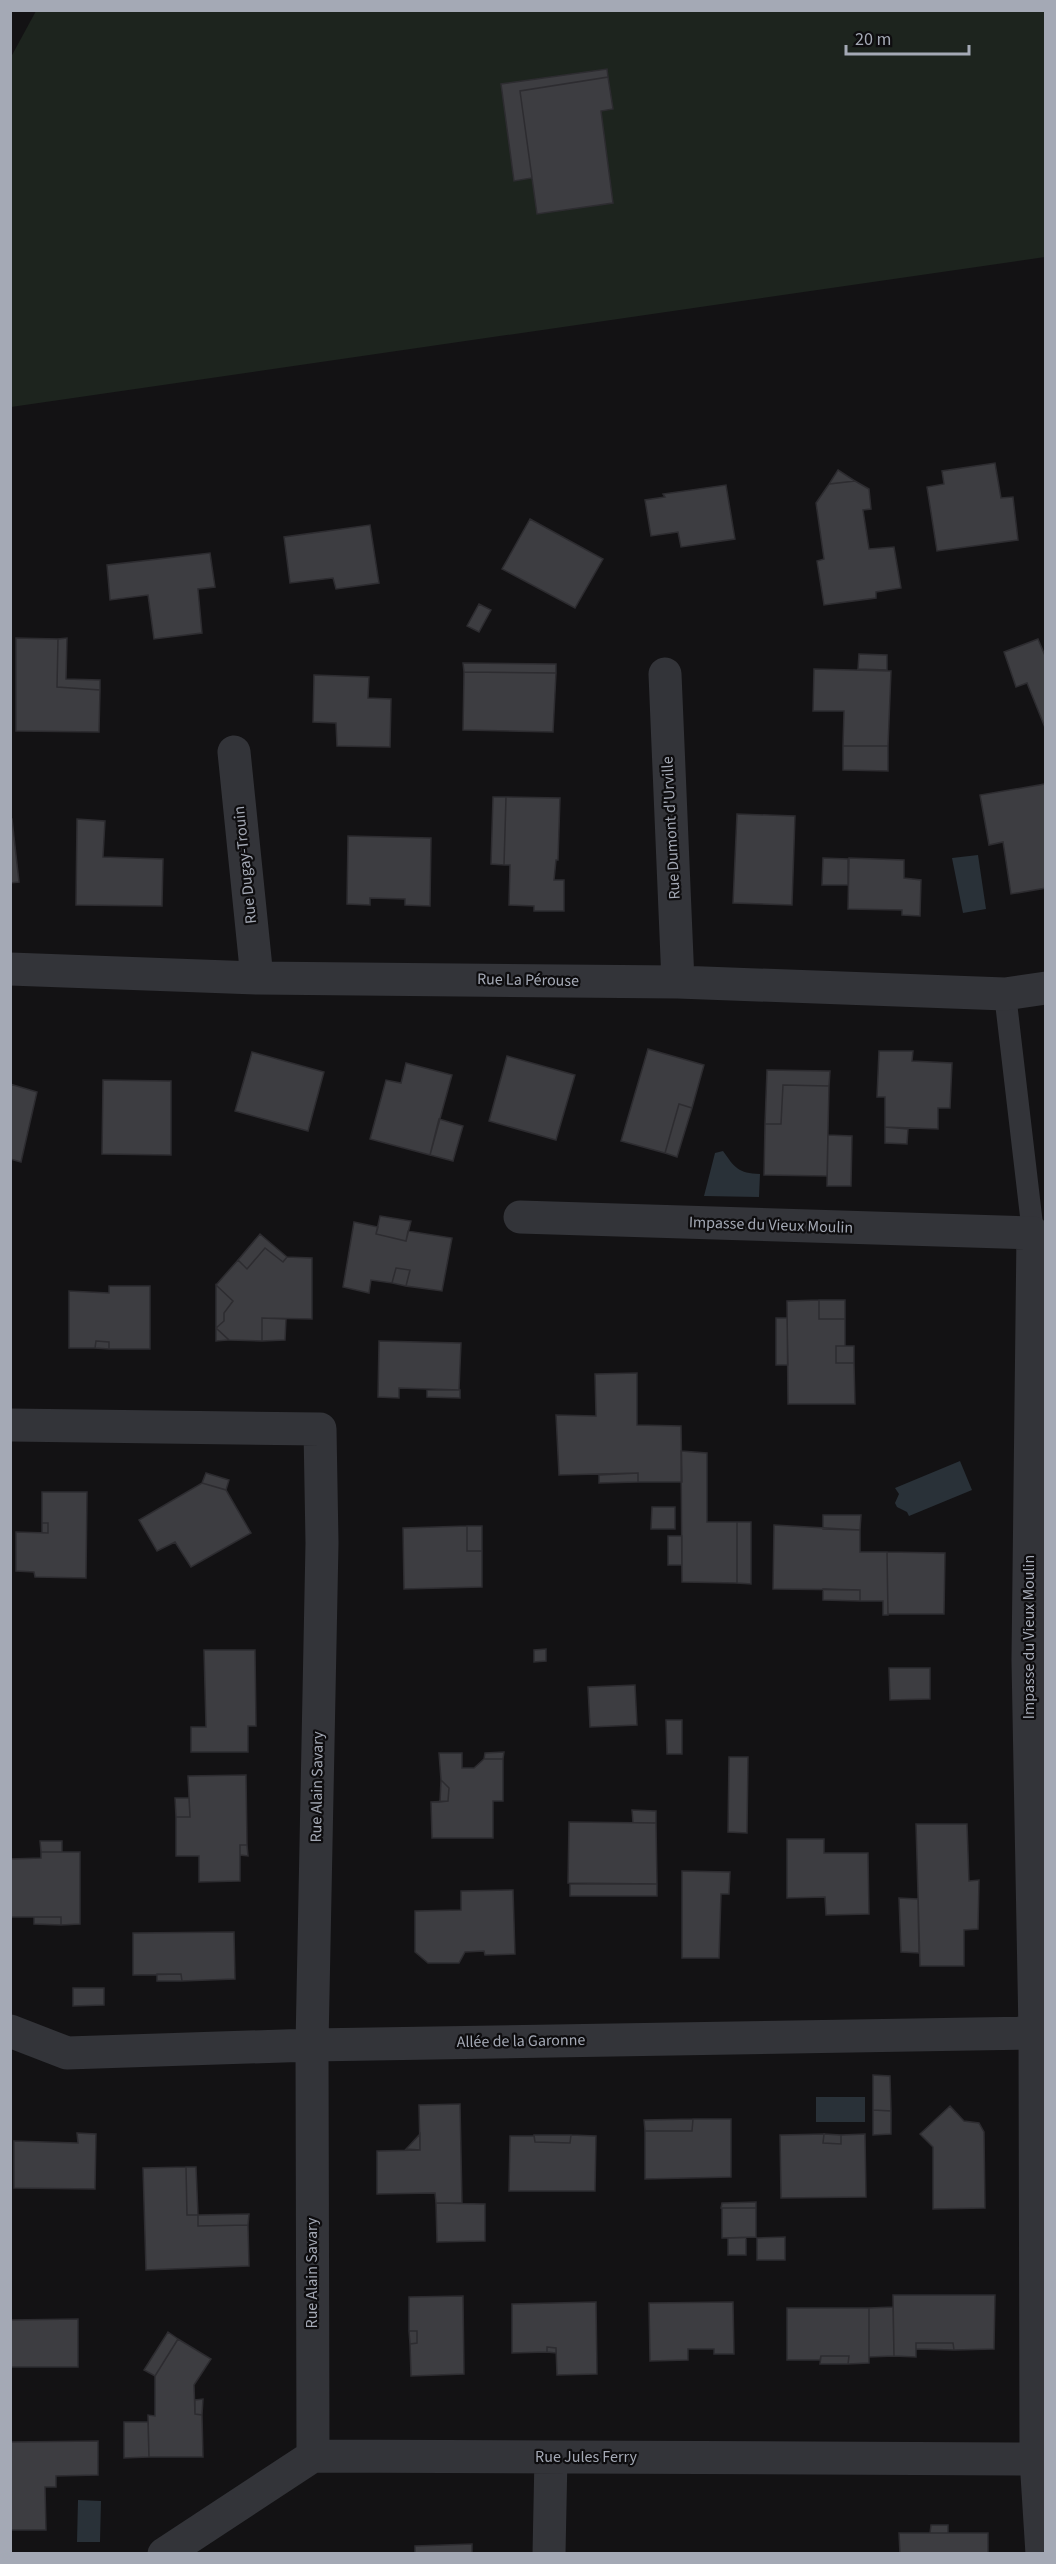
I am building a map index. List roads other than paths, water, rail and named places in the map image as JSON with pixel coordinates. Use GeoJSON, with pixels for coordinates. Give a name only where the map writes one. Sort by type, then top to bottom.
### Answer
{"type":"FeatureCollection","features":[{"type":"Feature","properties":{"kind":"street","name":"Rue Dumont d'Urville"},"geometry":{"type":"LineString","coordinates":[[665,674],[678,982]]}},
{"type":"Feature","properties":{"kind":"street","name":"Rue Dugay-Trouin"},"geometry":{"type":"LineString","coordinates":[[234,752],[257,978]]}},
{"type":"Feature","properties":{"kind":"street","name":"Rue La Pérouse"},"geometry":{"type":"LineString","coordinates":[[10,969],[257,978],[678,982],[1005,994],[1046,988]]}},
{"type":"Feature","properties":{"kind":"street","name":"Impasse du Vieux Moulin"},"geometry":{"type":"LineString","coordinates":[[520,1217],[1033,1233],[1028,1660],[1035,2032],[1036,2459],[1042,2553]]}},
{"type":"Feature","properties":{"kind":"street","name":"Rue Alain Savary"},"geometry":{"type":"LineString","coordinates":[[10,1425],[320,1429],[322,1543],[312,2045],[313,2456]]}},
{"type":"Feature","properties":{"kind":"street","name":"Allée de la Garonne"},"geometry":{"type":"LineString","coordinates":[[10,2031],[67,2053],[312,2045],[1035,2032]]}},
{"type":"Feature","properties":{"kind":"street","name":"Rue Jules Ferry"},"geometry":{"type":"LineString","coordinates":[[313,2456],[1036,2459]]}},
{"type":"Feature","properties":{"kind":"street"},"geometry":{"type":"LineString","coordinates":[[164,2553],[313,2456]]}},
{"type":"Feature","properties":{"kind":"street"},"geometry":{"type":"LineString","coordinates":[[549,2553],[551,2457]]}},
{"type":"Feature","properties":{"kind":"lane"},"geometry":{"type":"LineString","coordinates":[[1005,994],[1033,1233]]}}]}
